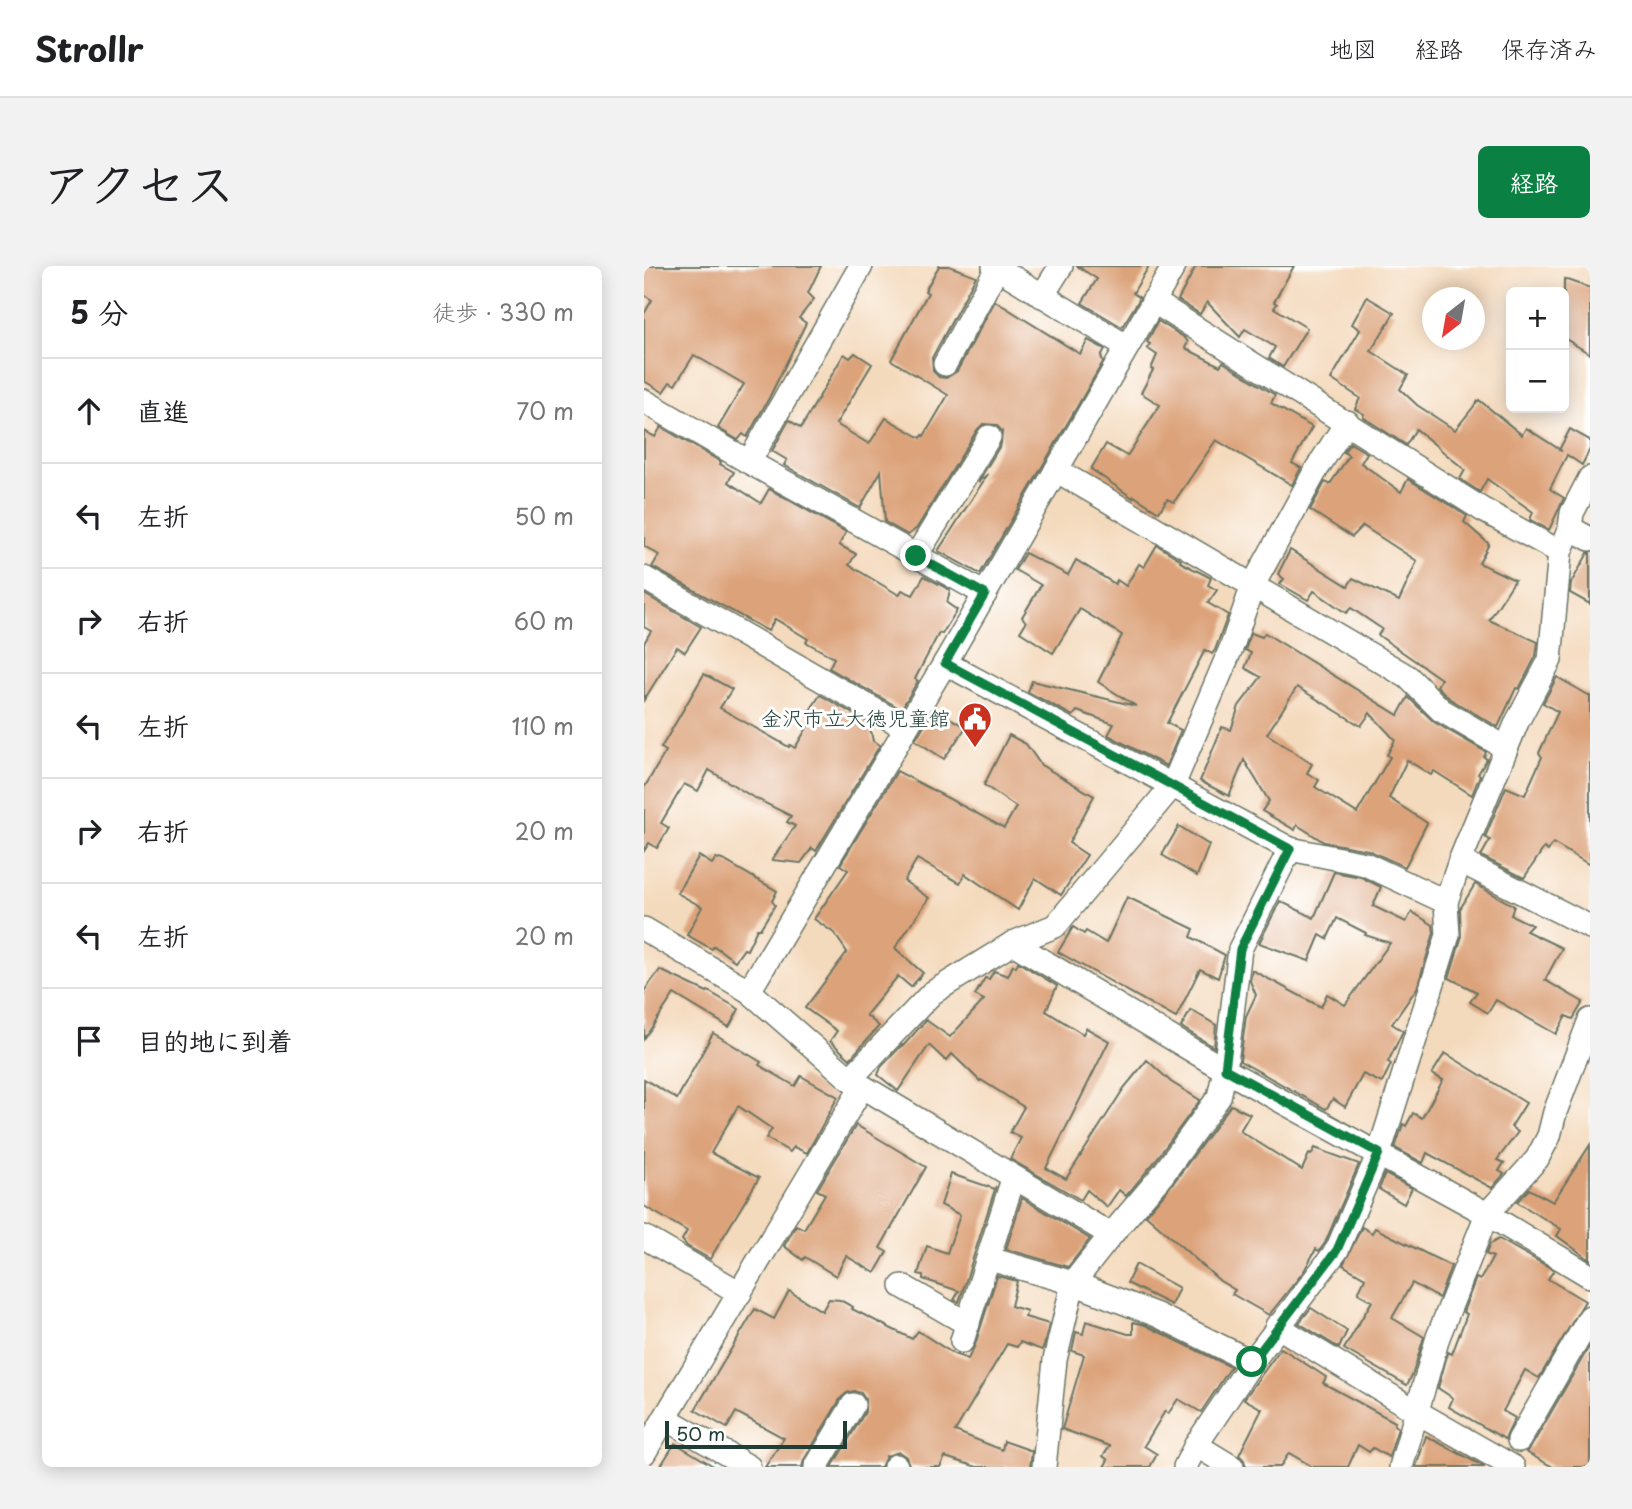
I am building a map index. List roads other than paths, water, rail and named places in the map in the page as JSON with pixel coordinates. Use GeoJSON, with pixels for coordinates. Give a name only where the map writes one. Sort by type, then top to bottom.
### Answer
{"type":"FeatureCollection","features":[{"type":"Feature","properties":{"kind":"street"},"geometry":{"type":"LineString","coordinates":[[749,462],[861,266]]}},
{"type":"Feature","properties":{"kind":"street"},"geometry":{"type":"LineString","coordinates":[[1042,296],[1061,266]]}},
{"type":"Feature","properties":{"kind":"street"},"geometry":{"type":"LineString","coordinates":[[749,990],[945,663],[1174,266]]}},
{"type":"Feature","properties":{"kind":"street"},"geometry":{"type":"LineString","coordinates":[[945,364],[996,267],[1126,346]]}},
{"type":"Feature","properties":{"kind":"street"},"geometry":{"type":"LineString","coordinates":[[1153,301],[1483,510],[1560,552]]}},
{"type":"Feature","properties":{"kind":"street"},"geometry":{"type":"LineString","coordinates":[[644,401],[985,594]]}},
{"type":"Feature","properties":{"kind":"street"},"geometry":{"type":"LineString","coordinates":[[644,1453],[740,1293],[856,1083],[932,993],[1013,943],[1055,926],[1173,785],[1233,646],[1253,585],[1316,470],[1347,422]]}},
{"type":"Feature","properties":{"kind":"street"},"geometry":{"type":"LineString","coordinates":[[916,556],[989,437]]}},
{"type":"Feature","properties":{"kind":"street"},"geometry":{"type":"LineString","coordinates":[[1055,470],[1408,677],[1441,710],[1506,748]]}},
{"type":"Feature","properties":{"kind":"street"},"geometry":{"type":"LineString","coordinates":[[1185,1467],[1196,1445],[1277,1326],[1337,1250],[1379,1153],[1448,935],[1446,902],[1460,861],[1517,722],[1550,660],[1560,552],[1570,528],[1572,513],[1590,478]]}},
{"type":"Feature","properties":{"kind":"street"},"geometry":{"type":"LineString","coordinates":[[1570,528],[1590,540]]}},
{"type":"Feature","properties":{"kind":"street"},"geometry":{"type":"LineString","coordinates":[[644,578],[906,728]]}},
{"type":"Feature","properties":{"kind":"street"},"geometry":{"type":"LineString","coordinates":[[945,663],[1290,849],[1365,864],[1446,902]]}},
{"type":"Feature","properties":{"kind":"street"},"geometry":{"type":"LineString","coordinates":[[1044,1467],[1055,1360],[1073,1283],[1163,1174],[1219,1097],[1240,949],[1290,849]]}},
{"type":"Feature","properties":{"kind":"street"},"geometry":{"type":"LineString","coordinates":[[1460,861],[1590,927]]}},
{"type":"Feature","properties":{"kind":"street"},"geometry":{"type":"LineString","coordinates":[[644,929],[749,990],[856,1083],[1111,1235]]}},
{"type":"Feature","properties":{"kind":"street"},"geometry":{"type":"LineString","coordinates":[[1013,943],[1225,1069],[1487,1214],[1590,1276]]}},
{"type":"Feature","properties":{"kind":"street"},"geometry":{"type":"LineString","coordinates":[[1401,1467],[1438,1337],[1487,1214],[1537,1159],[1549,1136],[1555,1112],[1590,1020]]}},
{"type":"Feature","properties":{"kind":"street"},"geometry":{"type":"LineString","coordinates":[[902,1286],[965,1333],[1013,1179]]}},
{"type":"Feature","properties":{"kind":"street"},"geometry":{"type":"LineString","coordinates":[[644,1237],[740,1293]]}},
{"type":"Feature","properties":{"kind":"street"},"geometry":{"type":"LineString","coordinates":[[990,1259],[1073,1283],[1157,1315],[1252,1362]]}},
{"type":"Feature","properties":{"kind":"street"},"geometry":{"type":"LineString","coordinates":[[1519,1440],[1590,1317]]}},
{"type":"Feature","properties":{"kind":"street"},"geometry":{"type":"LineString","coordinates":[[1277,1326],[1513,1467]]}},
{"type":"Feature","properties":{"kind":"street"},"geometry":{"type":"LineString","coordinates":[[816,1467],[853,1405]]}},
{"type":"Feature","properties":{"kind":"street"},"geometry":{"type":"LineString","coordinates":[[665,1418],[749,1467]]}},
{"type":"Feature","properties":{"kind":"street"},"geometry":{"type":"LineString","coordinates":[[1196,1445],[1232,1467]]}},
{"type":"Feature","properties":{"kind":"place","name":"金沢市立大徳児童館"},"geometry":{"type":"Point","coordinates":[975,749]}}]}
